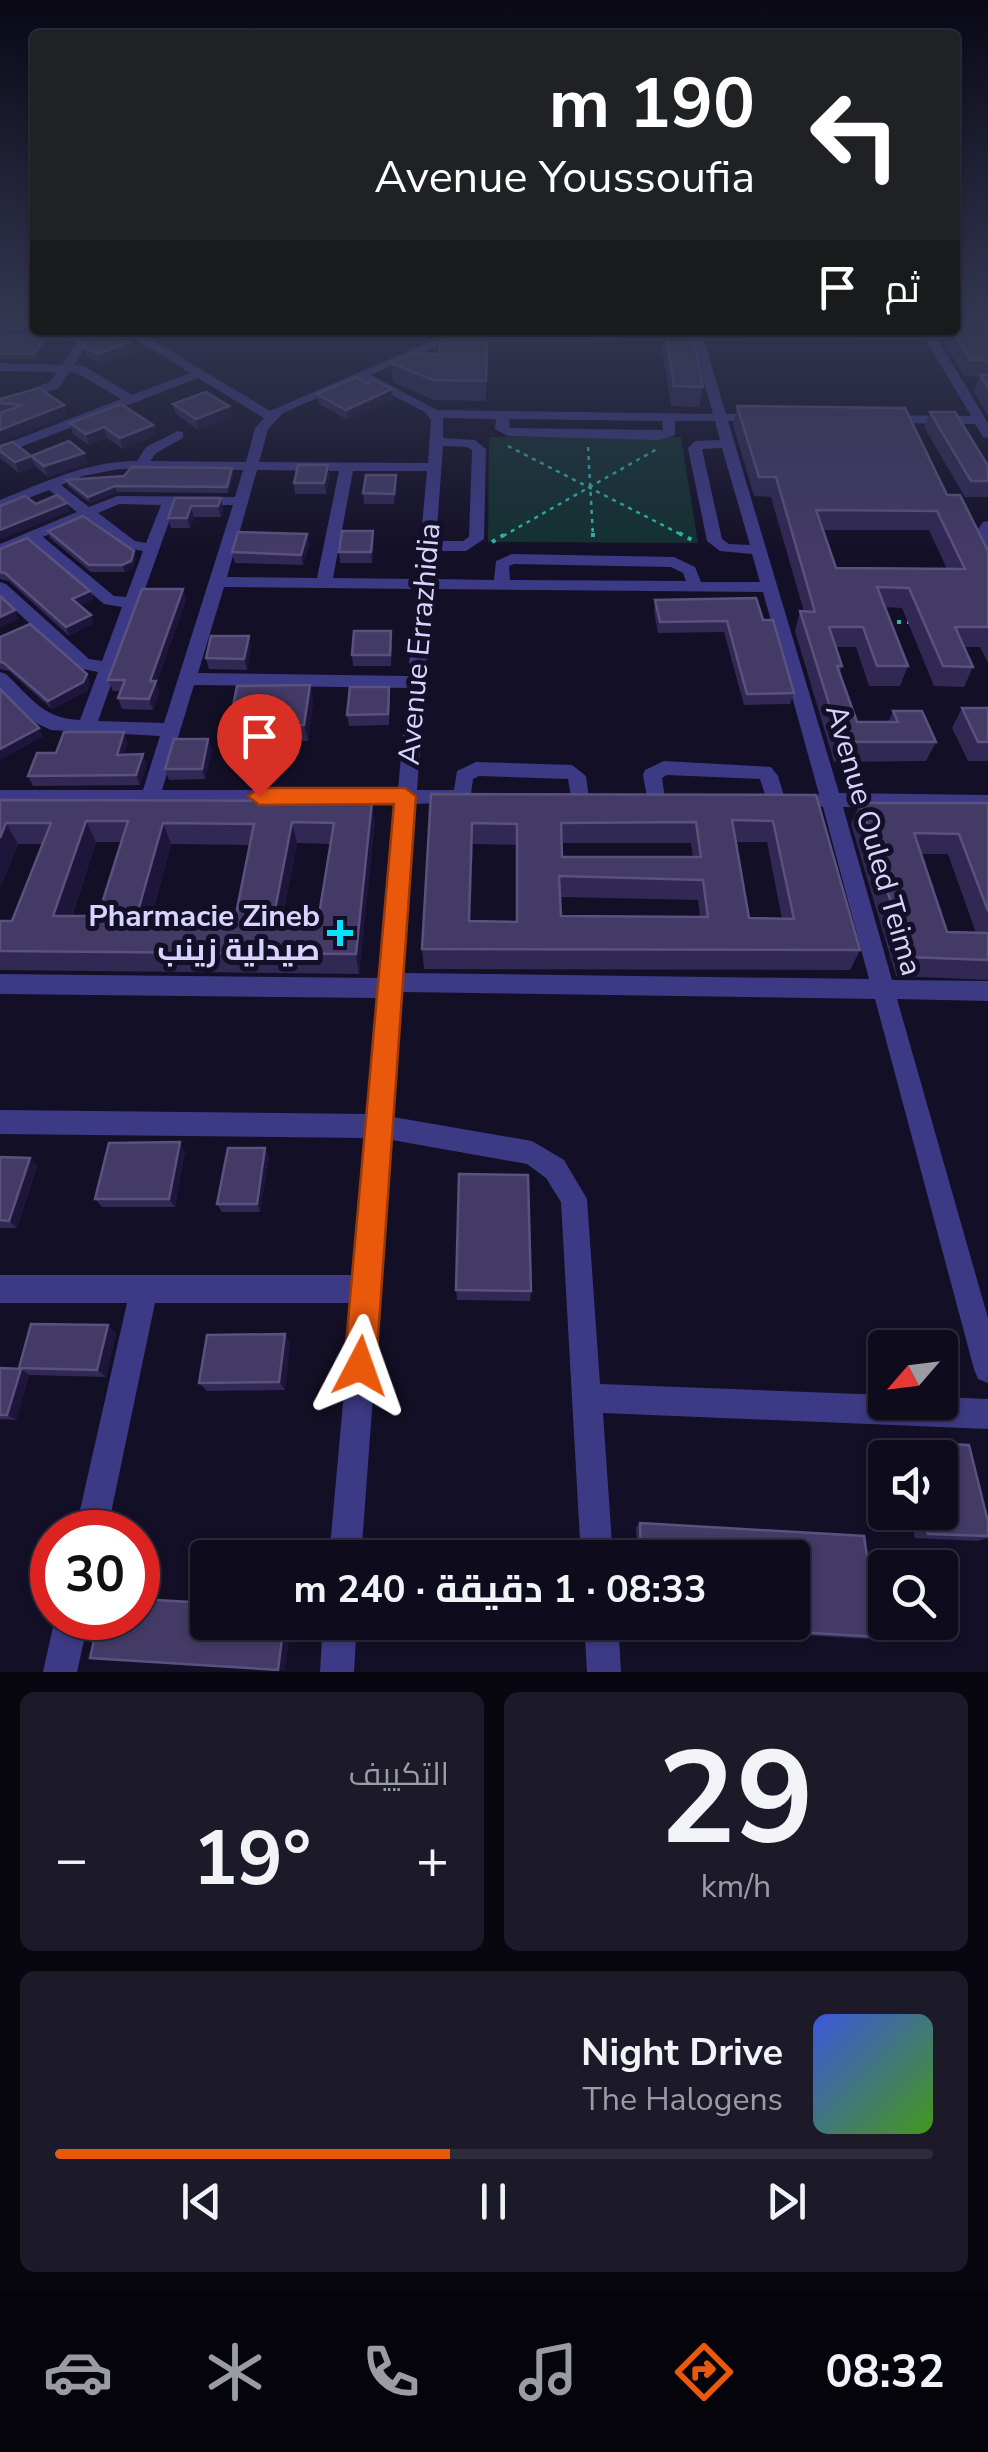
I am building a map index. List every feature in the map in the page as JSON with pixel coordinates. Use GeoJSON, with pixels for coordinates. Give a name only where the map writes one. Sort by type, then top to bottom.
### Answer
{"type":"FeatureCollection","features":[{"type":"Feature","properties":{"kind":"street"},"geometry":{"type":"LineString","coordinates":[[240,399],[269,416]]}},
{"type":"Feature","properties":{"kind":"street"},"geometry":{"type":"LineString","coordinates":[[150,797],[262,428],[269,416],[306,399]]}},
{"type":"Feature","properties":{"kind":"street"},"geometry":{"type":"LineString","coordinates":[[408,399],[436,414],[503,414],[502,429],[506,431],[660,436],[670,432],[668,416],[780,418]]}},
{"type":"Feature","properties":{"kind":"street","name":"Avenue Ouled Teima"},"geometry":{"type":"LineString","coordinates":[[715,399],[986,1357]]}},
{"type":"Feature","properties":{"kind":"street"},"geometry":{"type":"LineString","coordinates":[[967,399],[988,434]]}},
{"type":"Feature","properties":{"kind":"street"},"geometry":{"type":"LineString","coordinates":[[0,451],[132,400]]}},
{"type":"Feature","properties":{"kind":"street","name":"Avenue Errazhidia"},"geometry":{"type":"LineString","coordinates":[[346,1540],[405,796],[429,546],[436,414]]}},
{"type":"Feature","properties":{"kind":"street"},"geometry":{"type":"LineString","coordinates":[[879,419],[979,420]]}},
{"type":"Feature","properties":{"kind":"street"},"geometry":{"type":"LineString","coordinates":[[141,465],[150,450],[178,436]]}},
{"type":"Feature","properties":{"kind":"street"},"geometry":{"type":"LineString","coordinates":[[429,546],[466,546],[476,539],[479,448],[470,443],[437,442]]}},
{"type":"Feature","properties":{"kind":"street"},"geometry":{"type":"LineString","coordinates":[[727,444],[695,448],[715,541],[725,548],[756,550]]}},
{"type":"Feature","properties":{"kind":"street"},"geometry":{"type":"LineString","coordinates":[[0,505],[91,470],[141,465],[434,467]]}},
{"type":"Feature","properties":{"kind":"street"},"geometry":{"type":"LineString","coordinates":[[324,582],[346,466]]}},
{"type":"Feature","properties":{"kind":"street"},"geometry":{"type":"LineString","coordinates":[[50,484],[131,545],[152,548]]}},
{"type":"Feature","properties":{"kind":"street"},"geometry":{"type":"LineString","coordinates":[[0,550],[123,499],[242,501]]}},
{"type":"Feature","properties":{"kind":"street"},"geometry":{"type":"LineString","coordinates":[[86,728],[170,499]]}},
{"type":"Feature","properties":{"kind":"street"},"geometry":{"type":"LineString","coordinates":[[988,525],[981,535],[988,547]]}},
{"type":"Feature","properties":{"kind":"street"},"geometry":{"type":"LineString","coordinates":[[32,536],[110,600],[132,603]]}},
{"type":"Feature","properties":{"kind":"street"},"geometry":{"type":"LineString","coordinates":[[502,584],[502,564],[512,559],[674,562],[690,570],[694,586]]}},
{"type":"Feature","properties":{"kind":"street"},"geometry":{"type":"LineString","coordinates":[[218,582],[767,588]]}},
{"type":"Feature","properties":{"kind":"street"},"geometry":{"type":"LineString","coordinates":[[0,587],[84,664],[108,668]]}},
{"type":"Feature","properties":{"kind":"street"},"geometry":{"type":"LineString","coordinates":[[12,632],[37,621]]}},
{"type":"Feature","properties":{"kind":"street"},"geometry":{"type":"LineString","coordinates":[[0,678],[42,719],[57,726],[172,730]]}},
{"type":"Feature","properties":{"kind":"street"},"geometry":{"type":"LineString","coordinates":[[188,679],[416,682]]}},
{"type":"Feature","properties":{"kind":"street"},"geometry":{"type":"LineString","coordinates":[[655,798],[652,775],[664,768],[764,772],[770,778],[764,799],[988,802]]}},
{"type":"Feature","properties":{"kind":"street"},"geometry":{"type":"LineString","coordinates":[[0,797],[472,797],[464,776],[476,769],[572,772],[577,776],[579,798]]}},
{"type":"Feature","properties":{"kind":"street"},"geometry":{"type":"LineString","coordinates":[[0,984],[988,992]]}},
{"type":"Feature","properties":{"kind":"street"},"geometry":{"type":"LineString","coordinates":[[0,1122],[380,1126],[519,1149],[544,1160],[563,1178],[574,1200],[596,1540]]}},
{"type":"Feature","properties":{"kind":"street"},"geometry":{"type":"LineString","coordinates":[[0,1289],[366,1289]]}},
{"type":"Feature","properties":{"kind":"street"},"geometry":{"type":"LineString","coordinates":[[96,1510],[144,1289]]}},
{"type":"Feature","properties":{"kind":"street"},"geometry":{"type":"LineString","coordinates":[[587,1398],[988,1414]]}},
{"type":"Feature","properties":{"kind":"street"},"geometry":{"type":"LineString","coordinates":[[60,1672],[67,1640]]}},
{"type":"Feature","properties":{"kind":"street"},"geometry":{"type":"LineString","coordinates":[[336,1672],[339,1640]]}},
{"type":"Feature","properties":{"kind":"street"},"geometry":{"type":"LineString","coordinates":[[602,1640],[604,1672]]}},
{"type":"Feature","properties":{"kind":"path"},"geometry":{"type":"LineString","coordinates":[[588,437],[593,543]]}},
{"type":"Feature","properties":{"kind":"path"},"geometry":{"type":"LineString","coordinates":[[508,446],[698,543]]}},
{"type":"Feature","properties":{"kind":"path"},"geometry":{"type":"LineString","coordinates":[[492,542],[664,446]]}},
{"type":"Feature","properties":{"kind":"path"},"geometry":{"type":"LineString","coordinates":[[873,622],[911,622]]}},
{"type":"Feature","properties":{"kind":"green space"},"geometry":{"type":"Polygon","coordinates":[[[489,437],[681,437],[698,543],[488,542],[489,437]]]}},
{"type":"Feature","properties":{"kind":"building"},"geometry":{"type":"Polygon","coordinates":[[[0,399],[55,399],[64,405],[0,430],[0,413],[23,405],[0,403],[0,399]]]}},
{"type":"Feature","properties":{"kind":"building"},"geometry":{"type":"Polygon","coordinates":[[[187,399],[218,399],[229,406],[196,419],[173,404],[187,399]]]}},
{"type":"Feature","properties":{"kind":"building"},"geometry":{"type":"Polygon","coordinates":[[[326,399],[370,399],[346,410],[326,399]]]}},
{"type":"Feature","properties":{"kind":"building"},"geometry":{"type":"Polygon","coordinates":[[[121,404],[153,425],[120,438],[104,427],[86,434],[70,423],[121,404]]]}},
{"type":"Feature","properties":{"kind":"building"},"geometry":{"type":"Polygon","coordinates":[[[737,406],[905,408],[947,495],[960,495],[988,551],[988,627],[955,627],[973,667],[943,666],[909,588],[877,587],[908,666],[877,666],[863,627],[829,627],[842,666],[837,666],[857,722],[898,722],[893,711],[922,711],[936,742],[841,742],[800,611],[815,612],[776,477],[759,477],[737,406]],[[816,510],[836,568],[965,569],[937,511],[816,510]]]}},
{"type":"Feature","properties":{"kind":"building"},"geometry":{"type":"Polygon","coordinates":[[[930,412],[955,412],[988,466],[988,481],[971,481],[930,412]]]}},
{"type":"Feature","properties":{"kind":"building"},"geometry":{"type":"Polygon","coordinates":[[[69,441],[84,453],[44,466],[31,456],[69,441]]]}},
{"type":"Feature","properties":{"kind":"building"},"geometry":{"type":"Polygon","coordinates":[[[13,442],[31,456],[15,462],[0,451],[0,446],[13,442]]]}},
{"type":"Feature","properties":{"kind":"building"},"geometry":{"type":"Polygon","coordinates":[[[298,465],[328,465],[324,483],[294,483],[298,465]]]}},
{"type":"Feature","properties":{"kind":"building"},"geometry":{"type":"Polygon","coordinates":[[[132,467],[232,468],[227,487],[115,486],[88,497],[66,480],[124,476],[132,467]]]}},
{"type":"Feature","properties":{"kind":"building"},"geometry":{"type":"Polygon","coordinates":[[[366,475],[396,475],[394,494],[363,493],[366,475]]]}},
{"type":"Feature","properties":{"kind":"building"},"geometry":{"type":"Polygon","coordinates":[[[57,495],[67,503],[0,530],[0,506],[25,496],[36,504],[57,495]]]}},
{"type":"Feature","properties":{"kind":"building"},"geometry":{"type":"Polygon","coordinates":[[[175,498],[221,498],[218,506],[191,506],[187,518],[168,518],[175,498]]]}},
{"type":"Feature","properties":{"kind":"building"},"geometry":{"type":"Polygon","coordinates":[[[83,516],[134,551],[131,561],[122,565],[89,565],[48,531],[83,516]]]}},
{"type":"Feature","properties":{"kind":"building"},"geometry":{"type":"Polygon","coordinates":[[[342,531],[373,531],[371,552],[339,552],[342,531]]]}},
{"type":"Feature","properties":{"kind":"building"},"geometry":{"type":"Polygon","coordinates":[[[238,532],[307,534],[301,555],[232,552],[238,532]]]}},
{"type":"Feature","properties":{"kind":"building"},"geometry":{"type":"Polygon","coordinates":[[[27,538],[90,591],[72,599],[91,615],[66,627],[0,572],[0,549],[27,538]]]}},
{"type":"Feature","properties":{"kind":"building"},"geometry":{"type":"Polygon","coordinates":[[[142,589],[183,589],[150,681],[156,681],[149,699],[118,698],[125,680],[108,680],[142,589]]]}},
{"type":"Feature","properties":{"kind":"building"},"geometry":{"type":"Polygon","coordinates":[[[0,596],[15,610],[0,617],[0,596]]]}},
{"type":"Feature","properties":{"kind":"building"},"geometry":{"type":"Polygon","coordinates":[[[756,598],[763,620],[773,620],[794,693],[747,694],[727,621],[660,622],[655,600],[756,598]]]}},
{"type":"Feature","properties":{"kind":"building"},"geometry":{"type":"Polygon","coordinates":[[[30,624],[87,674],[83,682],[48,701],[0,662],[0,637],[30,624]]]}},
{"type":"Feature","properties":{"kind":"building"},"geometry":{"type":"Polygon","coordinates":[[[354,631],[391,631],[390,655],[352,655],[354,631]]]}},
{"type":"Feature","properties":{"kind":"building"},"geometry":{"type":"Polygon","coordinates":[[[211,636],[249,636],[244,659],[206,658],[211,636]]]}},
{"type":"Feature","properties":{"kind":"building"},"geometry":{"type":"Polygon","coordinates":[[[310,685],[304,725],[229,726],[237,686],[310,685]]]}},
{"type":"Feature","properties":{"kind":"building"},"geometry":{"type":"Polygon","coordinates":[[[350,687],[389,687],[388,714],[347,715],[350,687]]]}},
{"type":"Feature","properties":{"kind":"building"},"geometry":{"type":"Polygon","coordinates":[[[0,689],[39,728],[0,749],[0,689]]]}},
{"type":"Feature","properties":{"kind":"building"},"geometry":{"type":"Polygon","coordinates":[[[962,708],[988,708],[988,742],[978,742],[962,708]]]}},
{"type":"Feature","properties":{"kind":"building"},"geometry":{"type":"Polygon","coordinates":[[[64,732],[124,732],[117,755],[143,754],[136,775],[28,776],[37,753],[56,753],[64,732]]]}},
{"type":"Feature","properties":{"kind":"building"},"geometry":{"type":"Polygon","coordinates":[[[174,739],[208,739],[202,769],[165,769],[174,739]]]}},
{"type":"Feature","properties":{"kind":"building"},"geometry":{"type":"Polygon","coordinates":[[[431,794],[816,795],[860,950],[422,949],[431,794]],[[732,820],[749,918],[794,919],[773,821],[732,820]],[[696,822],[561,823],[562,857],[701,857],[696,822]],[[472,823],[469,921],[517,922],[517,824],[472,823]],[[559,876],[561,916],[708,917],[703,880],[559,876]]]}},
{"type":"Feature","properties":{"kind":"building"},"geometry":{"type":"Polygon","coordinates":[[[0,800],[372,801],[356,954],[0,951],[0,921],[12,921],[51,823],[6,823],[0,838],[0,800]],[[86,821],[53,916],[98,916],[128,821],[86,821]],[[292,822],[273,920],[318,921],[334,823],[292,822]],[[163,823],[136,918],[235,919],[254,824],[163,823]]]}},
{"type":"Feature","properties":{"kind":"building"},"geometry":{"type":"Polygon","coordinates":[[[860,803],[988,803],[988,911],[959,834],[914,833],[947,932],[988,933],[988,960],[908,957],[860,803]]]}},
{"type":"Feature","properties":{"kind":"building"},"geometry":{"type":"Polygon","coordinates":[[[180,1142],[169,1199],[95,1199],[109,1143],[180,1142]]]}},
{"type":"Feature","properties":{"kind":"building"},"geometry":{"type":"Polygon","coordinates":[[[228,1148],[265,1148],[257,1204],[217,1204],[228,1148]]]}},
{"type":"Feature","properties":{"kind":"building"},"geometry":{"type":"Polygon","coordinates":[[[0,1157],[30,1158],[9,1221],[0,1220],[0,1157]]]}},
{"type":"Feature","properties":{"kind":"building"},"geometry":{"type":"Polygon","coordinates":[[[459,1174],[528,1175],[531,1291],[456,1290],[459,1174]]]}},
{"type":"Feature","properties":{"kind":"building"},"geometry":{"type":"Polygon","coordinates":[[[31,1324],[108,1325],[97,1370],[19,1368],[31,1324]]]}},
{"type":"Feature","properties":{"kind":"building"},"geometry":{"type":"Polygon","coordinates":[[[285,1334],[279,1382],[199,1383],[207,1335],[285,1334]]]}},
{"type":"Feature","properties":{"kind":"building"},"geometry":{"type":"Polygon","coordinates":[[[0,1368],[21,1369],[7,1415],[0,1415],[0,1368]]]}},
{"type":"Feature","properties":{"kind":"building"},"geometry":{"type":"Polygon","coordinates":[[[958,1444],[969,1445],[988,1536],[928,1534],[927,1530],[958,1530],[958,1444]]]}},
{"type":"Feature","properties":{"kind":"building"},"geometry":{"type":"Polygon","coordinates":[[[640,1523],[864,1536],[868,1636],[810,1633],[810,1540],[640,1540],[640,1523]]]}},
{"type":"Feature","properties":{"kind":"building"},"geometry":{"type":"Polygon","coordinates":[[[160,1600],[190,1602],[190,1640],[282,1640],[278,1670],[90,1658],[94,1640],[160,1640],[160,1600]]]}},
{"type":"Feature","properties":{"kind":"place","name":"Pharmacie Zineb صيدلية زينب"},"geometry":{"type":"Point","coordinates":[340,933]}},
{"type":"Feature","properties":{"kind":"route"},"geometry":{"type":"LineString","coordinates":[[259,796],[405,796],[360,1366]]}}]}
